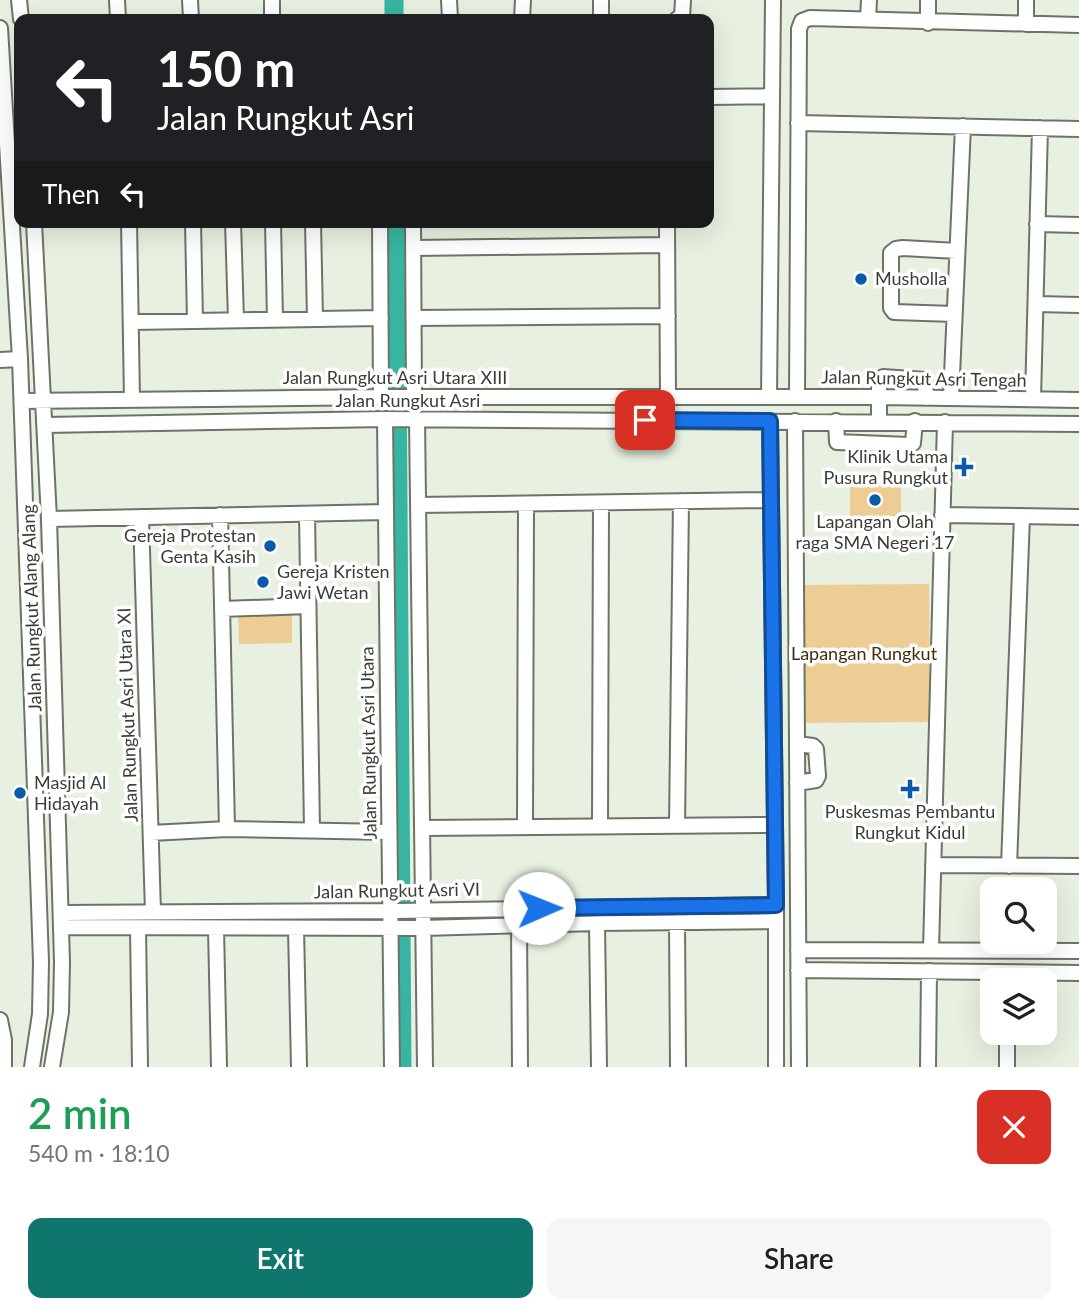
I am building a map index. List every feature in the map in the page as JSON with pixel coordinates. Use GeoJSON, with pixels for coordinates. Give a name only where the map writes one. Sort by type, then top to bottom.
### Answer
{"type":"FeatureCollection","features":[{"type":"Feature","properties":{"kind":"street"},"geometry":{"type":"LineString","coordinates":[[769,397],[774,0]]}},
{"type":"Feature","properties":{"kind":"street"},"geometry":{"type":"LineString","coordinates":[[869,0],[869,19]]}},
{"type":"Feature","properties":{"kind":"street"},"geometry":{"type":"LineString","coordinates":[[928,0],[928,23]]}},
{"type":"Feature","properties":{"kind":"street"},"geometry":{"type":"LineString","coordinates":[[1026,0],[1026,24]]}},
{"type":"Feature","properties":{"kind":"street"},"geometry":{"type":"LineString","coordinates":[[797,397],[799,29],[802,21],[810,18],[928,23],[1079,24]]}},
{"type":"Feature","properties":{"kind":"street","name":"Jalan Rungkut Alang Alang"},"geometry":{"type":"LineString","coordinates":[[0,28],[22,401],[41,962],[40,1014],[32,1067]]}},
{"type":"Feature","properties":{"kind":"street"},"geometry":{"type":"LineString","coordinates":[[714,97],[772,96]]}},
{"type":"Feature","properties":{"kind":"street"},"geometry":{"type":"LineString","coordinates":[[798,123],[1079,129]]}},
{"type":"Feature","properties":{"kind":"street"},"geometry":{"type":"LineString","coordinates":[[951,398],[963,126]]}},
{"type":"Feature","properties":{"kind":"street"},"geometry":{"type":"LineString","coordinates":[[1033,399],[1040,128]]}},
{"type":"Feature","properties":{"kind":"street"},"geometry":{"type":"LineString","coordinates":[[1037,224],[1079,225]]}},
{"type":"Feature","properties":{"kind":"street","name":"Jalan Rungkut Alang Alang"},"geometry":{"type":"LineString","coordinates":[[34,228],[49,519],[62,962],[61,1012],[52,1067]]}},
{"type":"Feature","properties":{"kind":"street"},"geometry":{"type":"LineString","coordinates":[[129,228],[132,399]]}},
{"type":"Feature","properties":{"kind":"street"},"geometry":{"type":"LineString","coordinates":[[192,228],[195,321]]}},
{"type":"Feature","properties":{"kind":"street"},"geometry":{"type":"LineString","coordinates":[[233,228],[236,320]]}},
{"type":"Feature","properties":{"kind":"street"},"geometry":{"type":"LineString","coordinates":[[273,228],[275,320]]}},
{"type":"Feature","properties":{"kind":"street"},"geometry":{"type":"LineString","coordinates":[[313,228],[315,319]]}},
{"type":"Feature","properties":{"kind":"street"},"geometry":{"type":"LineString","coordinates":[[380,228],[380,318],[384,397]]}},
{"type":"Feature","properties":{"kind":"street"},"geometry":{"type":"LineString","coordinates":[[411,397],[415,318],[413,228]]}},
{"type":"Feature","properties":{"kind":"street"},"geometry":{"type":"LineString","coordinates":[[667,228],[668,397]]}},
{"type":"Feature","properties":{"kind":"street"},"geometry":{"type":"LineString","coordinates":[[414,248],[667,245]]}},
{"type":"Feature","properties":{"kind":"street"},"geometry":{"type":"LineString","coordinates":[[954,314],[894,312],[891,308],[891,253],[903,248],[957,251]]}},
{"type":"Feature","properties":{"kind":"street"},"geometry":{"type":"LineString","coordinates":[[1035,304],[1079,305]]}},
{"type":"Feature","properties":{"kind":"street"},"geometry":{"type":"LineString","coordinates":[[415,318],[668,316]]}},
{"type":"Feature","properties":{"kind":"street"},"geometry":{"type":"LineString","coordinates":[[131,322],[380,318]]}},
{"type":"Feature","properties":{"kind":"street"},"geometry":{"type":"LineString","coordinates":[[0,360],[20,359]]}},
{"type":"Feature","properties":{"kind":"street"},"geometry":{"type":"LineString","coordinates":[[594,397],[594,420]]}},
{"type":"Feature","properties":{"kind":"street","name":"Jalan Rungkut Asri Utara XIII"},"geometry":{"type":"LineString","coordinates":[[22,401],[769,397]]}},
{"type":"Feature","properties":{"kind":"street","name":"Jalan Rungkut Asri Tengah"},"geometry":{"type":"LineString","coordinates":[[769,397],[1079,400]]}},
{"type":"Feature","properties":{"kind":"street"},"geometry":{"type":"LineString","coordinates":[[879,397],[879,421]]}},
{"type":"Feature","properties":{"kind":"street"},"geometry":{"type":"LineString","coordinates":[[215,398],[215,422]]}},
{"type":"Feature","properties":{"kind":"street","name":"Jalan Rungkut Asri"},"geometry":{"type":"LineString","coordinates":[[45,425],[387,419],[1079,424]]}},
{"type":"Feature","properties":{"kind":"street","name":"Jalan Rungkut Asri Utara"},"geometry":{"type":"LineString","coordinates":[[387,419],[389,832],[393,911],[392,1067]]}},
{"type":"Feature","properties":{"kind":"street"},"geometry":{"type":"LineString","coordinates":[[414,419],[418,505],[422,828],[420,928],[425,1067]]}},
{"type":"Feature","properties":{"kind":"street"},"geometry":{"type":"LineString","coordinates":[[770,421],[776,1067]]}},
{"type":"Feature","properties":{"kind":"street"},"geometry":{"type":"LineString","coordinates":[[795,421],[799,1067]]}},
{"type":"Feature","properties":{"kind":"street"},"geometry":{"type":"LineString","coordinates":[[836,421],[837,442],[908,445],[913,443],[915,421]]}},
{"type":"Feature","properties":{"kind":"street"},"geometry":{"type":"LineString","coordinates":[[931,950],[945,422]]}},
{"type":"Feature","properties":{"kind":"street"},"geometry":{"type":"LineString","coordinates":[[418,505],[771,500]]}},
{"type":"Feature","properties":{"kind":"street"},"geometry":{"type":"LineString","coordinates":[[677,826],[681,502]]}},
{"type":"Feature","properties":{"kind":"street"},"geometry":{"type":"LineString","coordinates":[[600,826],[601,503]]}},
{"type":"Feature","properties":{"kind":"street"},"geometry":{"type":"LineString","coordinates":[[525,827],[526,504]]}},
{"type":"Feature","properties":{"kind":"street"},"geometry":{"type":"LineString","coordinates":[[49,519],[386,512]]}},
{"type":"Feature","properties":{"kind":"street"},"geometry":{"type":"LineString","coordinates":[[307,514],[312,830]]}},
{"type":"Feature","properties":{"kind":"street"},"geometry":{"type":"LineString","coordinates":[[942,514],[1079,517]]}},
{"type":"Feature","properties":{"kind":"street"},"geometry":{"type":"LineString","coordinates":[[220,515],[227,829]]}},
{"type":"Feature","properties":{"kind":"street"},"geometry":{"type":"LineString","coordinates":[[1009,866],[1022,516]]}},
{"type":"Feature","properties":{"kind":"street","name":"Jalan Rungkut Asri Utara XI"},"geometry":{"type":"LineString","coordinates":[[141,517],[153,912]]}},
{"type":"Feature","properties":{"kind":"street"},"geometry":{"type":"LineString","coordinates":[[222,609],[308,606]]}},
{"type":"Feature","properties":{"kind":"street"},"geometry":{"type":"LineString","coordinates":[[774,685],[796,685]]}},
{"type":"Feature","properties":{"kind":"street"},"geometry":{"type":"LineString","coordinates":[[797,744],[813,746],[816,749],[818,776],[816,780],[797,783]]}},
{"type":"Feature","properties":{"kind":"street"},"geometry":{"type":"LineString","coordinates":[[422,828],[775,825]]}},
{"type":"Feature","properties":{"kind":"street"},"geometry":{"type":"LineString","coordinates":[[151,833],[227,829],[389,832]]}},
{"type":"Feature","properties":{"kind":"street"},"geometry":{"type":"LineString","coordinates":[[933,865],[1079,866]]}},
{"type":"Feature","properties":{"kind":"street","name":"Jalan Rungkut Asri VI"},"geometry":{"type":"LineString","coordinates":[[61,920],[153,912],[776,905]]}},
{"type":"Feature","properties":{"kind":"street","name":"Jalan Rungkut Asri VI"},"geometry":{"type":"LineString","coordinates":[[61,920],[138,928],[420,928],[776,921]]}},
{"type":"Feature","properties":{"kind":"street"},"geometry":{"type":"LineString","coordinates":[[677,922],[678,1067]]}},
{"type":"Feature","properties":{"kind":"street"},"geometry":{"type":"LineString","coordinates":[[597,923],[599,1067]]}},
{"type":"Feature","properties":{"kind":"street"},"geometry":{"type":"LineString","coordinates":[[519,925],[520,1067]]}},
{"type":"Feature","properties":{"kind":"street"},"geometry":{"type":"LineString","coordinates":[[138,928],[141,1067]]}},
{"type":"Feature","properties":{"kind":"street"},"geometry":{"type":"LineString","coordinates":[[216,928],[219,1067]]}},
{"type":"Feature","properties":{"kind":"street"},"geometry":{"type":"LineString","coordinates":[[296,928],[299,1067]]}},
{"type":"Feature","properties":{"kind":"street"},"geometry":{"type":"LineString","coordinates":[[798,950],[1079,951]]}},
{"type":"Feature","properties":{"kind":"street"},"geometry":{"type":"LineString","coordinates":[[41,962],[51,966],[62,962]]}},
{"type":"Feature","properties":{"kind":"street"},"geometry":{"type":"LineString","coordinates":[[798,970],[980,974]]}},
{"type":"Feature","properties":{"kind":"street"},"geometry":{"type":"LineString","coordinates":[[928,1067],[929,971]]}},
{"type":"Feature","properties":{"kind":"street"},"geometry":{"type":"LineString","coordinates":[[1057,974],[1079,973]]}},
{"type":"Feature","properties":{"kind":"street"},"geometry":{"type":"LineString","coordinates":[[40,993],[51,987],[62,993]]}},
{"type":"Feature","properties":{"kind":"street"},"geometry":{"type":"LineString","coordinates":[[0,1020],[4,1040],[4,1067]]}},
{"type":"Feature","properties":{"kind":"street"},"geometry":{"type":"LineString","coordinates":[[1007,1045],[1007,1067]]}},
{"type":"Feature","properties":{"kind":"green space","name":"Lapangan Olah raga SMA Negeri 17"},"geometry":{"type":"Polygon","coordinates":[[[850,485],[901,485],[901,516],[850,516],[850,485]]]}},
{"type":"Feature","properties":{"kind":"green space","name":"Lapangan Rungkut"},"geometry":{"type":"Polygon","coordinates":[[[929,584],[930,722],[799,723],[798,585],[929,584]]]}},
{"type":"Feature","properties":{"kind":"green space"},"geometry":{"type":"Polygon","coordinates":[[[292,611],[292,643],[239,644],[238,612],[292,611]]]}},
{"type":"Feature","properties":{"kind":"waterway"},"geometry":{"type":"LineString","coordinates":[[394,0],[394,14]]}},
{"type":"Feature","properties":{"kind":"waterway"},"geometry":{"type":"LineString","coordinates":[[396,228],[402,1067]]}},
{"type":"Feature","properties":{"kind":"place","name":"Musholla"},"geometry":{"type":"Point","coordinates":[861,279]}},
{"type":"Feature","properties":{"kind":"place","name":"Klinik Utama Pusura Rungkut"},"geometry":{"type":"Point","coordinates":[964,467]}},
{"type":"Feature","properties":{"kind":"place","name":"Lapangan Olah raga SMA Negeri 17"},"geometry":{"type":"Point","coordinates":[875,500]}},
{"type":"Feature","properties":{"kind":"place","name":"Gereja Protestan Genta Kasih"},"geometry":{"type":"Point","coordinates":[270,546]}},
{"type":"Feature","properties":{"kind":"place","name":"Gereja Kristen Jawi Wetan"},"geometry":{"type":"Point","coordinates":[263,582]}},
{"type":"Feature","properties":{"kind":"place","name":"Puskesmas Pembantu Rungkut Kidul"},"geometry":{"type":"Point","coordinates":[910,789]}},
{"type":"Feature","properties":{"kind":"place","name":"Masjid Al Hidayah"},"geometry":{"type":"Point","coordinates":[20,793]}},
{"type":"Feature","properties":{"kind":"route"},"geometry":{"type":"LineString","coordinates":[[539,908],[776,905],[770,421],[645,420]]}}]}
